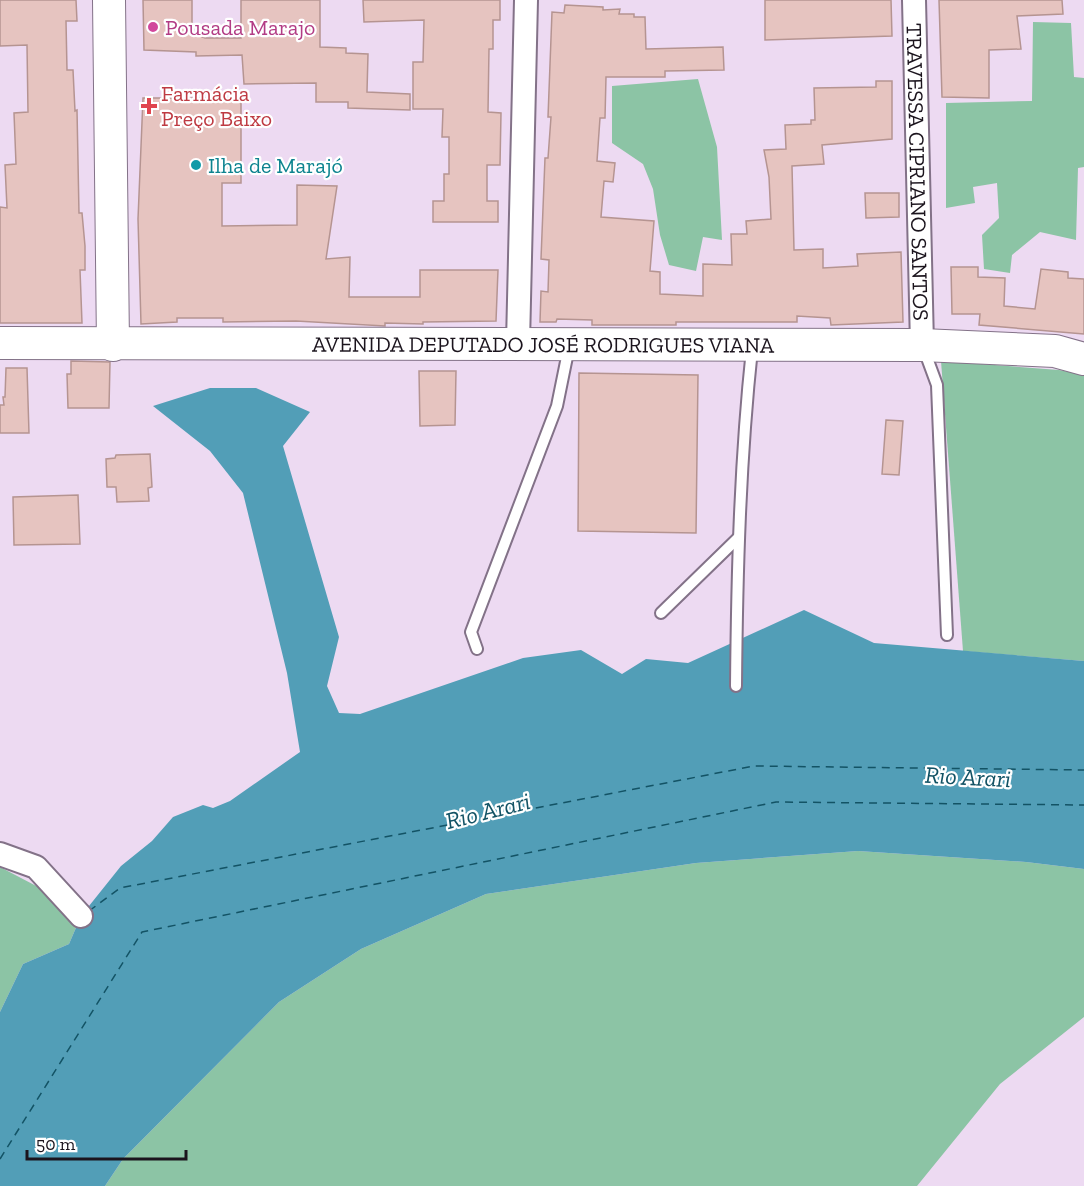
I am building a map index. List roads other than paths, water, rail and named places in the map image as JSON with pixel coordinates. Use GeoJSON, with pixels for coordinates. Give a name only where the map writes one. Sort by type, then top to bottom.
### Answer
{"type":"FeatureCollection","features":[{"type":"Feature","properties":{"kind":"street"},"geometry":{"type":"LineString","coordinates":[[109,0],[113,345]]}},
{"type":"Feature","properties":{"kind":"street"},"geometry":{"type":"LineString","coordinates":[[518,343],[526,0]]}},
{"type":"Feature","properties":{"kind":"street","name":"TRAVESSA CIPRIANO SANTOS"},"geometry":{"type":"LineString","coordinates":[[914,0],[922,345]]}},
{"type":"Feature","properties":{"kind":"street","name":"AVENIDA DEPUTADO JOSÉ RODRIGUES VIANA"},"geometry":{"type":"LineString","coordinates":[[0,344],[752,342],[922,345],[1054,351],[1084,359]]}},
{"type":"Feature","properties":{"kind":"street"},"geometry":{"type":"LineString","coordinates":[[0,854],[36,867],[81,916]]}},
{"type":"Feature","properties":{"kind":"lane"},"geometry":{"type":"LineString","coordinates":[[736,686],[738,538],[745,410],[752,342]]}},
{"type":"Feature","properties":{"kind":"lane"},"geometry":{"type":"LineString","coordinates":[[477,649],[471,632],[557,406],[569,343]]}},
{"type":"Feature","properties":{"kind":"lane"},"geometry":{"type":"LineString","coordinates":[[922,345],[937,385],[947,635]]}},
{"type":"Feature","properties":{"kind":"lane"},"geometry":{"type":"LineString","coordinates":[[661,613],[738,538]]}},
{"type":"Feature","properties":{"kind":"water","name":"Rio Arari"},"geometry":{"type":"Polygon","coordinates":[[[210,388],[256,388],[310,412],[283,446],[339,637],[327,686],[339,713],[360,714],[523,658],[581,650],[622,674],[646,659],[688,663],[804,610],[874,643],[1084,661],[1084,869],[1026,862],[858,851],[696,863],[486,894],[361,949],[279,1002],[123,1159],[105,1186],[0,1186],[0,1012],[23,964],[69,944],[81,916],[121,866],[152,841],[173,817],[203,805],[213,808],[230,801],[300,752],[287,673],[243,493],[210,451],[153,406],[210,388]]]}},
{"type":"Feature","properties":{"kind":"place","name":"Pousada Marajo"},"geometry":{"type":"Point","coordinates":[153,27]}},
{"type":"Feature","properties":{"kind":"place","name":"Farmácia Preço Baixo"},"geometry":{"type":"Point","coordinates":[149,106]}},
{"type":"Feature","properties":{"kind":"place","name":"Ilha de Marajó"},"geometry":{"type":"Point","coordinates":[196,165]}}]}
